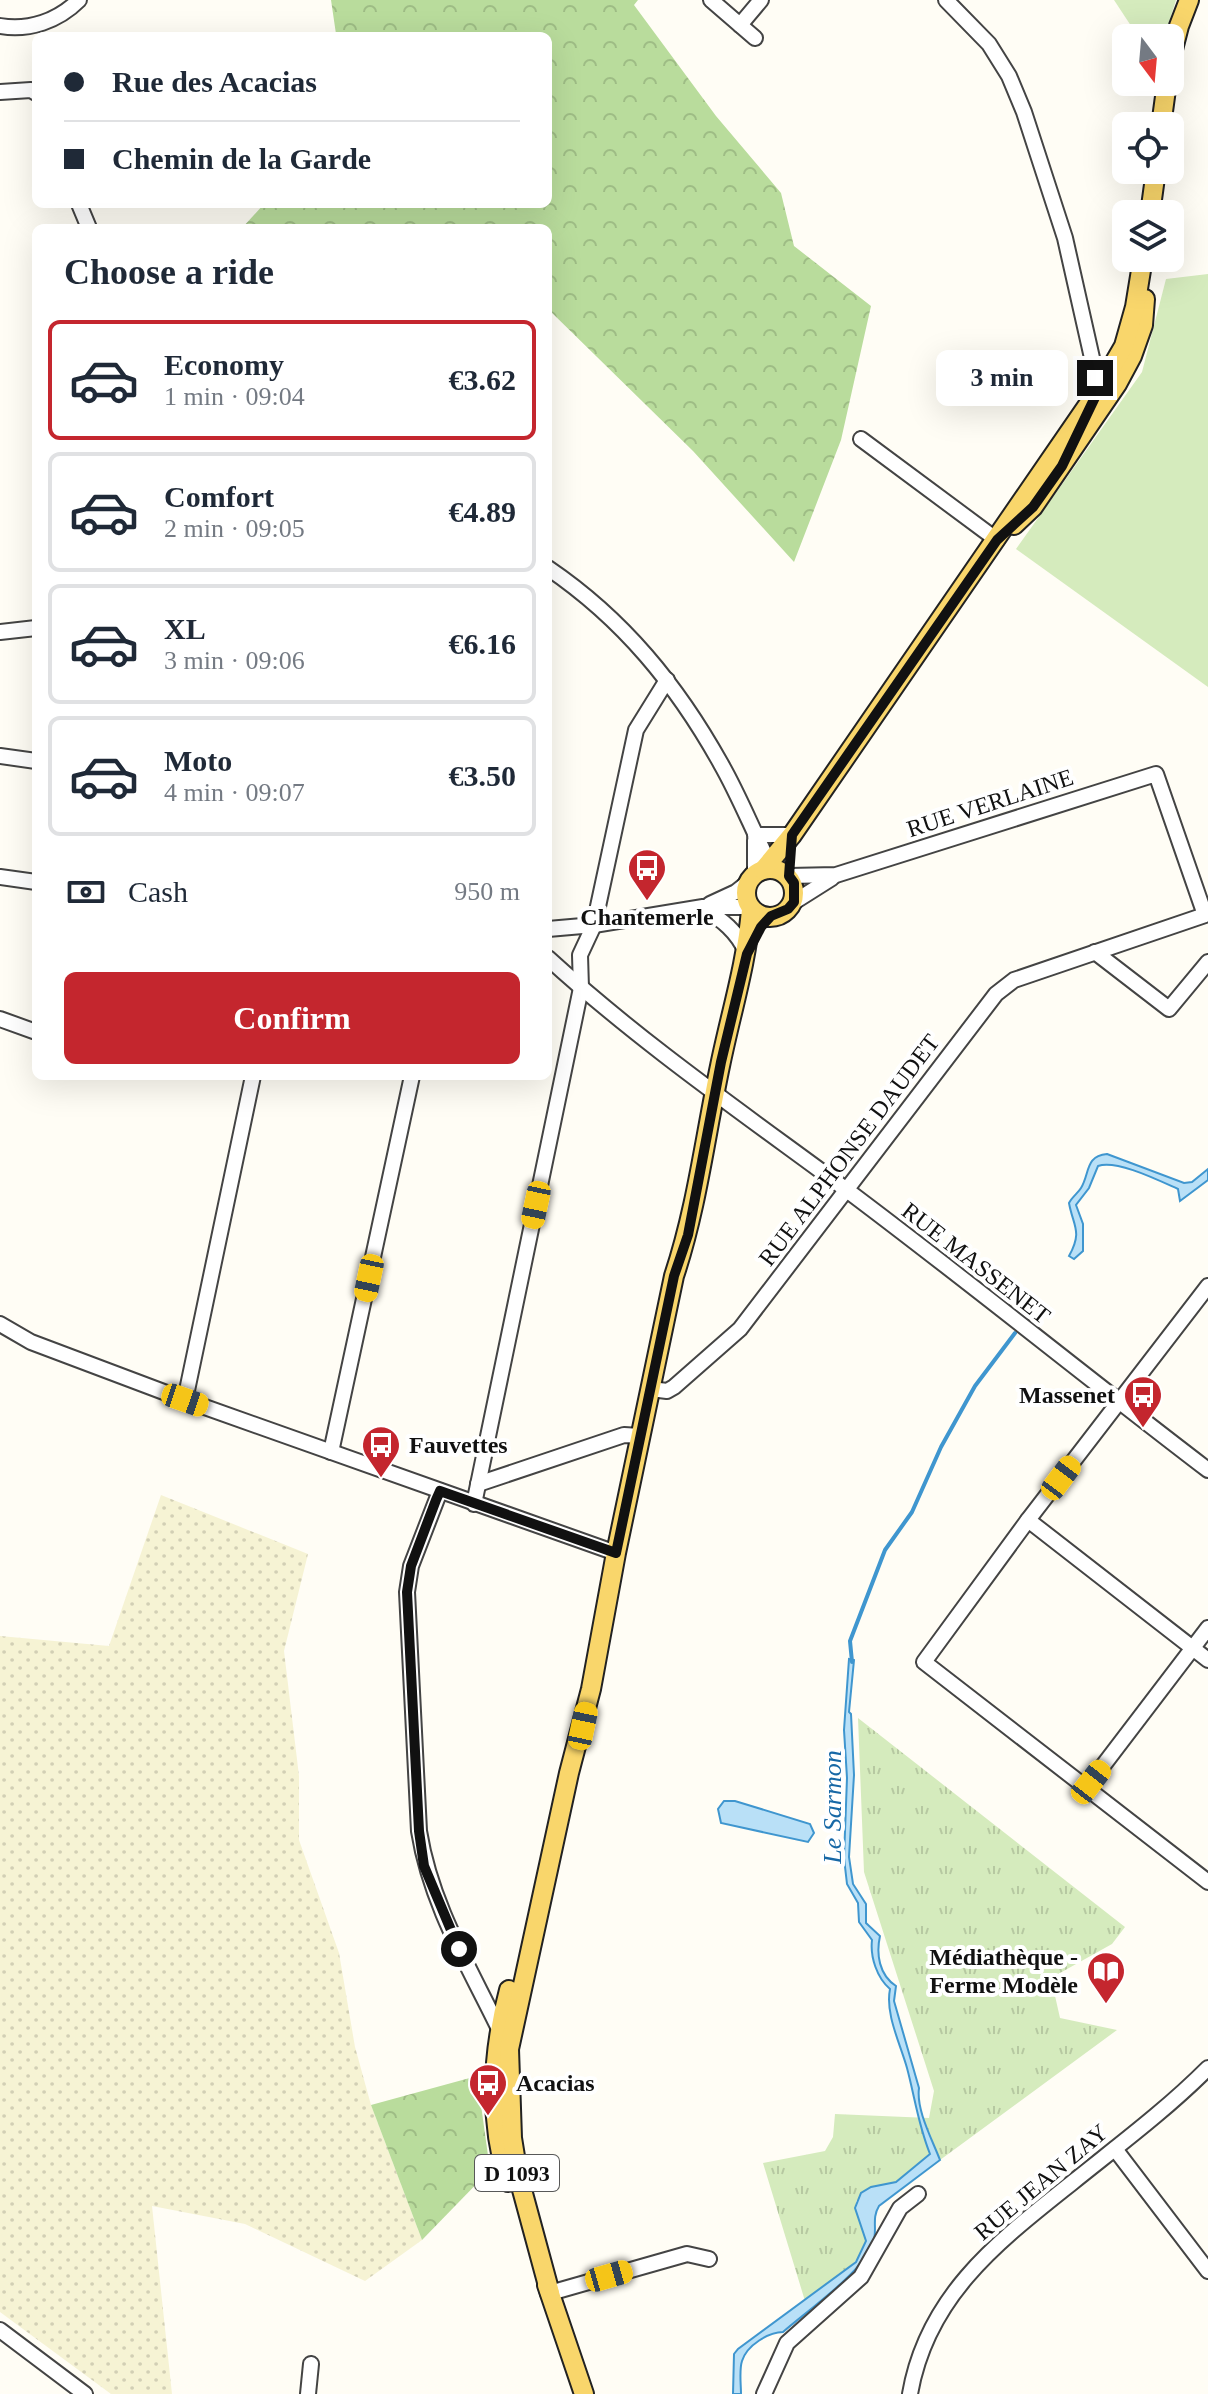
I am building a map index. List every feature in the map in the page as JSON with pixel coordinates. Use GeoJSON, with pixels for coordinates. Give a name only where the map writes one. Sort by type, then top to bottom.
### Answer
{"type":"FeatureCollection","features":[{"type":"Feature","properties":{"kind":"main road"},"geometry":{"type":"LineString","coordinates":[[1182,24],[1189,0]]}},
{"type":"Feature","properties":{"kind":"main road"},"geometry":{"type":"LineString","coordinates":[[766,873],[794,883],[794,902],[788,909],[771,916],[750,908],[744,893],[766,873],[1099,389],[1124,346],[1142,272]]}},
{"type":"Feature","properties":{"kind":"main road"},"geometry":{"type":"LineString","coordinates":[[997,540],[1033,507],[1117,384],[1132,356],[1143,325],[1145,272]]}},
{"type":"Feature","properties":{"kind":"main road","name":"D 1093"},"geometry":{"type":"LineString","coordinates":[[550,2293],[518,2175],[512,2138],[509,2049],[543,1885],[591,1689],[674,1276],[688,1235],[715,1092],[747,954],[750,908]]}},
{"type":"Feature","properties":{"kind":"main road","name":"D 1093"},"geometry":{"type":"LineString","coordinates":[[747,954],[761,927],[771,916]]}},
{"type":"Feature","properties":{"kind":"main road","name":"D 1093"},"geometry":{"type":"LineString","coordinates":[[543,1885],[499,2029],[495,2091],[498,2140],[507,2179],[584,2394]]}},
{"type":"Feature","properties":{"kind":"street"},"geometry":{"type":"LineString","coordinates":[[0,26],[30,27],[49,20],[79,0]]}},
{"type":"Feature","properties":{"kind":"street"},"geometry":{"type":"LineString","coordinates":[[711,0],[755,38]]}},
{"type":"Feature","properties":{"kind":"street"},"geometry":{"type":"LineString","coordinates":[[740,25],[761,0]]}},
{"type":"Feature","properties":{"kind":"street"},"geometry":{"type":"LineString","coordinates":[[946,0],[989,44],[1009,76],[1024,112],[1065,238],[1099,389],[1062,466]]}},
{"type":"Feature","properties":{"kind":"street"},"geometry":{"type":"LineString","coordinates":[[0,92],[32,91]]}},
{"type":"Feature","properties":{"kind":"street"},"geometry":{"type":"LineString","coordinates":[[861,439],[997,540]]}},
{"type":"Feature","properties":{"kind":"street"},"geometry":{"type":"LineString","coordinates":[[552,571],[587,595],[638,645],[689,708],[723,766],[755,835],[766,873],[736,892],[703,907]]}},
{"type":"Feature","properties":{"kind":"street"},"geometry":{"type":"LineString","coordinates":[[0,632],[32,628]]}},
{"type":"Feature","properties":{"kind":"street"},"geometry":{"type":"LineString","coordinates":[[474,1504],[581,988],[580,955],[594,925],[636,730],[667,680]]}},
{"type":"Feature","properties":{"kind":"street"},"geometry":{"type":"LineString","coordinates":[[0,756],[32,760]]}},
{"type":"Feature","properties":{"kind":"street","name":"RUE VERLAINE"},"geometry":{"type":"LineString","coordinates":[[794,902],[836,875],[1156,774]]}},
{"type":"Feature","properties":{"kind":"street","name":"RUE ALPHONSE DAUDET"},"geometry":{"type":"LineString","coordinates":[[651,1389],[667,1391],[674,1387],[740,1329],[996,994],[1014,980],[1206,919],[1156,774]]}},
{"type":"Feature","properties":{"kind":"street"},"geometry":{"type":"LineString","coordinates":[[755,835],[792,835]]}},
{"type":"Feature","properties":{"kind":"street","name":"RUE VERLAINE"},"geometry":{"type":"LineString","coordinates":[[766,873],[836,875]]}},
{"type":"Feature","properties":{"kind":"street"},"geometry":{"type":"LineString","coordinates":[[0,877],[32,881]]}},
{"type":"Feature","properties":{"kind":"street"},"geometry":{"type":"LineString","coordinates":[[703,907],[725,922],[741,940],[747,954]]}},
{"type":"Feature","properties":{"kind":"street"},"geometry":{"type":"LineString","coordinates":[[552,929],[703,907],[750,908]]}},
{"type":"Feature","properties":{"kind":"street"},"geometry":{"type":"LineString","coordinates":[[1095,952],[1169,1009],[1208,962]]}},
{"type":"Feature","properties":{"kind":"street","name":"RUE MASSENET"},"geometry":{"type":"LineString","coordinates":[[552,962],[581,988],[715,1092],[1208,1470]]}},
{"type":"Feature","properties":{"kind":"street"},"geometry":{"type":"LineString","coordinates":[[0,1019],[32,1031]]}},
{"type":"Feature","properties":{"kind":"street"},"geometry":{"type":"LineString","coordinates":[[185,1400],[252,1080]]}},
{"type":"Feature","properties":{"kind":"street"},"geometry":{"type":"LineString","coordinates":[[331,1452],[411,1080]]}},
{"type":"Feature","properties":{"kind":"street"},"geometry":{"type":"LineString","coordinates":[[1208,1286],[1028,1520],[924,1662],[1208,1882]]}},
{"type":"Feature","properties":{"kind":"street"},"geometry":{"type":"LineString","coordinates":[[0,1324],[31,1342],[185,1400],[616,1553]]}},
{"type":"Feature","properties":{"kind":"street"},"geometry":{"type":"LineString","coordinates":[[478,1484],[624,1435],[640,1436]]}},
{"type":"Feature","properties":{"kind":"street"},"geometry":{"type":"LineString","coordinates":[[440,1491],[411,1566],[407,1592],[419,1831],[424,1866],[433,1891],[479,1993],[509,2049]]}},
{"type":"Feature","properties":{"kind":"street"},"geometry":{"type":"LineString","coordinates":[[1028,1520],[1208,1660]]}},
{"type":"Feature","properties":{"kind":"street"},"geometry":{"type":"LineString","coordinates":[[1086,1788],[1208,1628]]}},
{"type":"Feature","properties":{"kind":"street"},"geometry":{"type":"LineString","coordinates":[[479,1993],[495,1995],[508,1992]]}},
{"type":"Feature","properties":{"kind":"street","name":"RUE JEAN ZAY"},"geometry":{"type":"LineString","coordinates":[[910,2394],[913,2375],[927,2337],[951,2296],[998,2242],[1171,2105],[1208,2068]]}},
{"type":"Feature","properties":{"kind":"street"},"geometry":{"type":"LineString","coordinates":[[1115,2149],[1208,2271]]}},
{"type":"Feature","properties":{"kind":"street"},"geometry":{"type":"LineString","coordinates":[[764,2394],[787,2343],[861,2277],[900,2208],[918,2194]]}},
{"type":"Feature","properties":{"kind":"street"},"geometry":{"type":"LineString","coordinates":[[550,2293],[687,2254],[709,2259]]}},
{"type":"Feature","properties":{"kind":"street"},"geometry":{"type":"LineString","coordinates":[[0,2330],[85,2394]]}},
{"type":"Feature","properties":{"kind":"street"},"geometry":{"type":"LineString","coordinates":[[308,2394],[311,2364]]}},
{"type":"Feature","properties":{"kind":"shaded area"},"geometry":{"type":"Polygon","coordinates":[[[161,1495],[308,1554],[284,1651],[299,1776],[299,1840],[339,1953],[355,2047],[371,2105],[422,2240],[365,2281],[245,2224],[152,2206],[172,2394],[111,2394],[0,2312],[0,1636],[109,1646],[161,1495]]]}},
{"type":"Feature","properties":{"kind":"green space"},"geometry":{"type":"Polygon","coordinates":[[[331,0],[638,0],[634,5],[716,116],[781,193],[794,246],[871,306],[841,440],[794,562],[693,451],[552,313],[552,224],[246,224],[260,208],[552,208],[552,32],[336,32],[331,0]]]}},
{"type":"Feature","properties":{"kind":"green space"},"geometry":{"type":"Polygon","coordinates":[[[1114,0],[1176,0],[1168,24],[1130,24],[1114,0]]]}},
{"type":"Feature","properties":{"kind":"green space"},"geometry":{"type":"Polygon","coordinates":[[[1208,274],[1208,687],[1016,549],[1142,372],[1166,279],[1208,274]]]}},
{"type":"Feature","properties":{"kind":"green space"},"geometry":{"type":"Polygon","coordinates":[[[858,1718],[1125,1927],[1112,1944],[1051,1978],[1060,2018],[1117,2030],[940,2160],[856,2201],[866,2234],[864,2247],[842,2274],[805,2301],[763,2163],[825,2151],[833,2137],[835,2114],[929,2118],[934,2091],[864,1872],[858,1718]]]}},
{"type":"Feature","properties":{"kind":"green space"},"geometry":{"type":"Polygon","coordinates":[[[477,2076],[490,2170],[422,2240],[371,2105],[477,2076]]]}},
{"type":"Feature","properties":{"kind":"water"},"geometry":{"type":"Polygon","coordinates":[[[1107,1154],[1184,1183],[1192,1182],[1208,1169],[1208,1180],[1180,1201],[1178,1189],[1150,1176],[1116,1166],[1098,1166],[1089,1188],[1076,1205],[1083,1224],[1083,1251],[1074,1259],[1069,1256],[1076,1229],[1069,1203],[1081,1188],[1091,1162],[1107,1154]]]}},
{"type":"Feature","properties":{"kind":"water"},"geometry":{"type":"Polygon","coordinates":[[[849,1659],[854,1660],[849,1712],[854,1775],[849,1857],[853,1884],[866,1904],[866,1923],[880,1936],[878,1950],[882,1970],[896,1986],[894,2001],[919,2088],[922,2115],[940,2160],[879,2206],[875,2215],[873,2243],[846,2278],[783,2332],[765,2337],[753,2345],[741,2365],[741,2394],[733,2394],[734,2354],[738,2349],[856,2262],[866,2241],[855,2208],[861,2193],[871,2187],[896,2182],[930,2154],[891,2018],[890,1989],[875,1967],[872,1940],[859,1922],[858,1903],[847,1884],[844,1858],[847,1778],[844,1730],[849,1659]]]}},
{"type":"Feature","properties":{"kind":"water"},"geometry":{"type":"Polygon","coordinates":[[[724,1801],[735,1801],[810,1824],[814,1833],[808,1842],[721,1823],[718,1809],[724,1801]]]}},
{"type":"Feature","properties":{"kind":"waterway","name":"Le Sarmon"},"geometry":{"type":"LineString","coordinates":[[852,1662],[850,1641],[885,1550],[912,1512],[941,1447],[975,1386],[1015,1333]]}},
{"type":"Feature","properties":{"kind":"place","name":"Chantemerle"},"geometry":{"type":"Point","coordinates":[647,902]}},
{"type":"Feature","properties":{"kind":"place","name":"Massenet"},"geometry":{"type":"Point","coordinates":[1143,1429]}},
{"type":"Feature","properties":{"kind":"place","name":"Fauvettes"},"geometry":{"type":"Point","coordinates":[381,1479]}},
{"type":"Feature","properties":{"kind":"place","name":"Médiathèque - Ferme Modèle"},"geometry":{"type":"Point","coordinates":[1106,2005]}},
{"type":"Feature","properties":{"kind":"place","name":"Acacias"},"geometry":{"type":"Point","coordinates":[488,2117]}},
{"type":"Feature","properties":{"kind":"route"},"geometry":{"type":"LineString","coordinates":[[459,1949],[424,1866],[419,1831],[407,1592],[411,1566],[436,1500],[440,1491],[616,1553],[674,1276],[688,1235],[721,1062],[747,954],[761,927],[771,916],[780,914],[794,902],[796,893],[789,876],[792,835],[997,540],[1033,507],[1062,466],[1099,389],[1095,378]]}}]}
